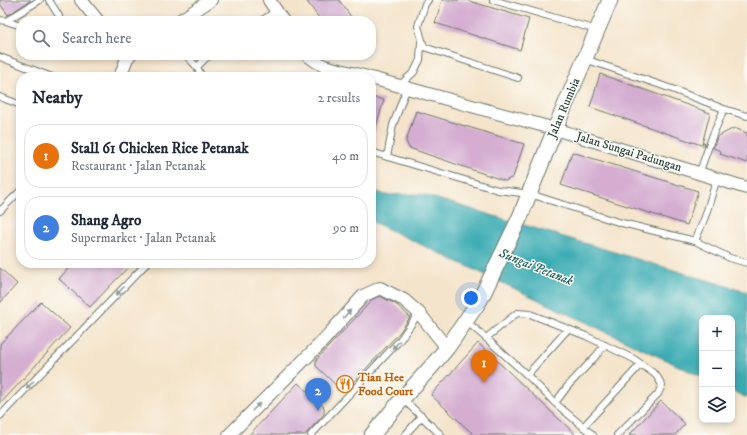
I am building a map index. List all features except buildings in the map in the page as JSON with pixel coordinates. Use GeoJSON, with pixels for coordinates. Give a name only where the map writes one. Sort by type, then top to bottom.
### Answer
{"type":"FeatureCollection","features":[{"type":"Feature","properties":{"kind":"street"},"geometry":{"type":"LineString","coordinates":[[81,0],[94,16]]}},
{"type":"Feature","properties":{"kind":"street"},"geometry":{"type":"LineString","coordinates":[[187,16],[211,0]]}},
{"type":"Feature","properties":{"kind":"street"},"geometry":{"type":"LineString","coordinates":[[269,0],[280,16]]}},
{"type":"Feature","properties":{"kind":"street","name":"Jalan Rumbia"},"geometry":{"type":"LineString","coordinates":[[372,435],[447,348],[480,300],[530,194],[610,0]]}},
{"type":"Feature","properties":{"kind":"street"},"geometry":{"type":"LineString","coordinates":[[122,72],[126,60]]}},
{"type":"Feature","properties":{"kind":"street"},"geometry":{"type":"LineString","coordinates":[[314,60],[324,66],[348,72]]}},
{"type":"Feature","properties":{"kind":"street","name":"Jalan Sungai Padungan"},"geometry":{"type":"LineString","coordinates":[[376,79],[556,129],[747,188]]}},
{"type":"Feature","properties":{"kind":"street"},"geometry":{"type":"LineString","coordinates":[[229,435],[321,343],[363,296],[380,288],[404,300],[419,313],[447,348]]}},
{"type":"Feature","properties":{"kind":"lane"},"geometry":{"type":"LineString","coordinates":[[3,21],[40,0]]}},
{"type":"Feature","properties":{"kind":"lane"},"geometry":{"type":"LineString","coordinates":[[49,0],[59,16]]}},
{"type":"Feature","properties":{"kind":"lane"},"geometry":{"type":"LineString","coordinates":[[428,0],[425,4],[418,26],[424,47],[518,78]]}},
{"type":"Feature","properties":{"kind":"lane"},"geometry":{"type":"LineString","coordinates":[[493,0],[597,30]]}},
{"type":"Feature","properties":{"kind":"lane"},"geometry":{"type":"LineString","coordinates":[[3,21],[16,25]]}},
{"type":"Feature","properties":{"kind":"lane"},"geometry":{"type":"LineString","coordinates":[[387,157],[403,86],[414,72],[420,60],[421,37]]}},
{"type":"Feature","properties":{"kind":"lane"},"geometry":{"type":"LineString","coordinates":[[0,57],[39,72]]}},
{"type":"Feature","properties":{"kind":"lane"},"geometry":{"type":"LineString","coordinates":[[585,59],[747,116]]}},
{"type":"Feature","properties":{"kind":"lane"},"geometry":{"type":"LineString","coordinates":[[191,60],[200,72]]}},
{"type":"Feature","properties":{"kind":"lane"},"geometry":{"type":"LineString","coordinates":[[197,67],[204,60]]}},
{"type":"Feature","properties":{"kind":"lane"},"geometry":{"type":"LineString","coordinates":[[0,97],[16,103]]}},
{"type":"Feature","properties":{"kind":"lane"},"geometry":{"type":"LineString","coordinates":[[699,174],[724,109]]}},
{"type":"Feature","properties":{"kind":"lane"},"geometry":{"type":"LineString","coordinates":[[376,154],[498,190],[530,194],[618,222],[695,242],[730,258],[747,263]]}},
{"type":"Feature","properties":{"kind":"lane"},"geometry":{"type":"LineString","coordinates":[[695,242],[705,218],[712,191],[717,179]]}},
{"type":"Feature","properties":{"kind":"lane"},"geometry":{"type":"LineString","coordinates":[[0,211],[16,195]]}},
{"type":"Feature","properties":{"kind":"lane"},"geometry":{"type":"LineString","coordinates":[[0,416],[142,268]]}},
{"type":"Feature","properties":{"kind":"lane"},"geometry":{"type":"LineString","coordinates":[[311,435],[400,340],[419,313]]}},
{"type":"Feature","properties":{"kind":"lane"},"geometry":{"type":"LineString","coordinates":[[486,338],[517,313],[530,314],[605,344],[634,359],[656,375],[662,386],[658,394],[617,435]]}},
{"type":"Feature","properties":{"kind":"lane"},"geometry":{"type":"LineString","coordinates":[[466,321],[592,435]]}},
{"type":"Feature","properties":{"kind":"lane"},"geometry":{"type":"LineString","coordinates":[[526,375],[568,329]]}},
{"type":"Feature","properties":{"kind":"lane"},"geometry":{"type":"LineString","coordinates":[[555,403],[605,344]]}},
{"type":"Feature","properties":{"kind":"lane"},"geometry":{"type":"LineString","coordinates":[[583,427],[641,364]]}},
{"type":"Feature","properties":{"kind":"lane"},"geometry":{"type":"LineString","coordinates":[[403,398],[441,435]]}},
{"type":"Feature","properties":{"kind":"lane"},"geometry":{"type":"LineString","coordinates":[[405,435],[422,416]]}},
{"type":"Feature","properties":{"kind":"water","name":"Sungai Petanak"},"geometry":{"type":"Polygon","coordinates":[[[376,191],[385,195],[421,194],[747,292],[747,398],[735,392],[735,315],[699,315],[699,376],[376,223],[376,191]]]}},
{"type":"Feature","properties":{"kind":"place","name":"Stall 61 Chicken Rice Petanak"},"geometry":{"type":"Point","coordinates":[484,383]}},
{"type":"Feature","properties":{"kind":"place","name":"Tian Hee Food Court"},"geometry":{"type":"Point","coordinates":[345,384]}},
{"type":"Feature","properties":{"kind":"place","name":"Shang Agro"},"geometry":{"type":"Point","coordinates":[318,411]}}]}
